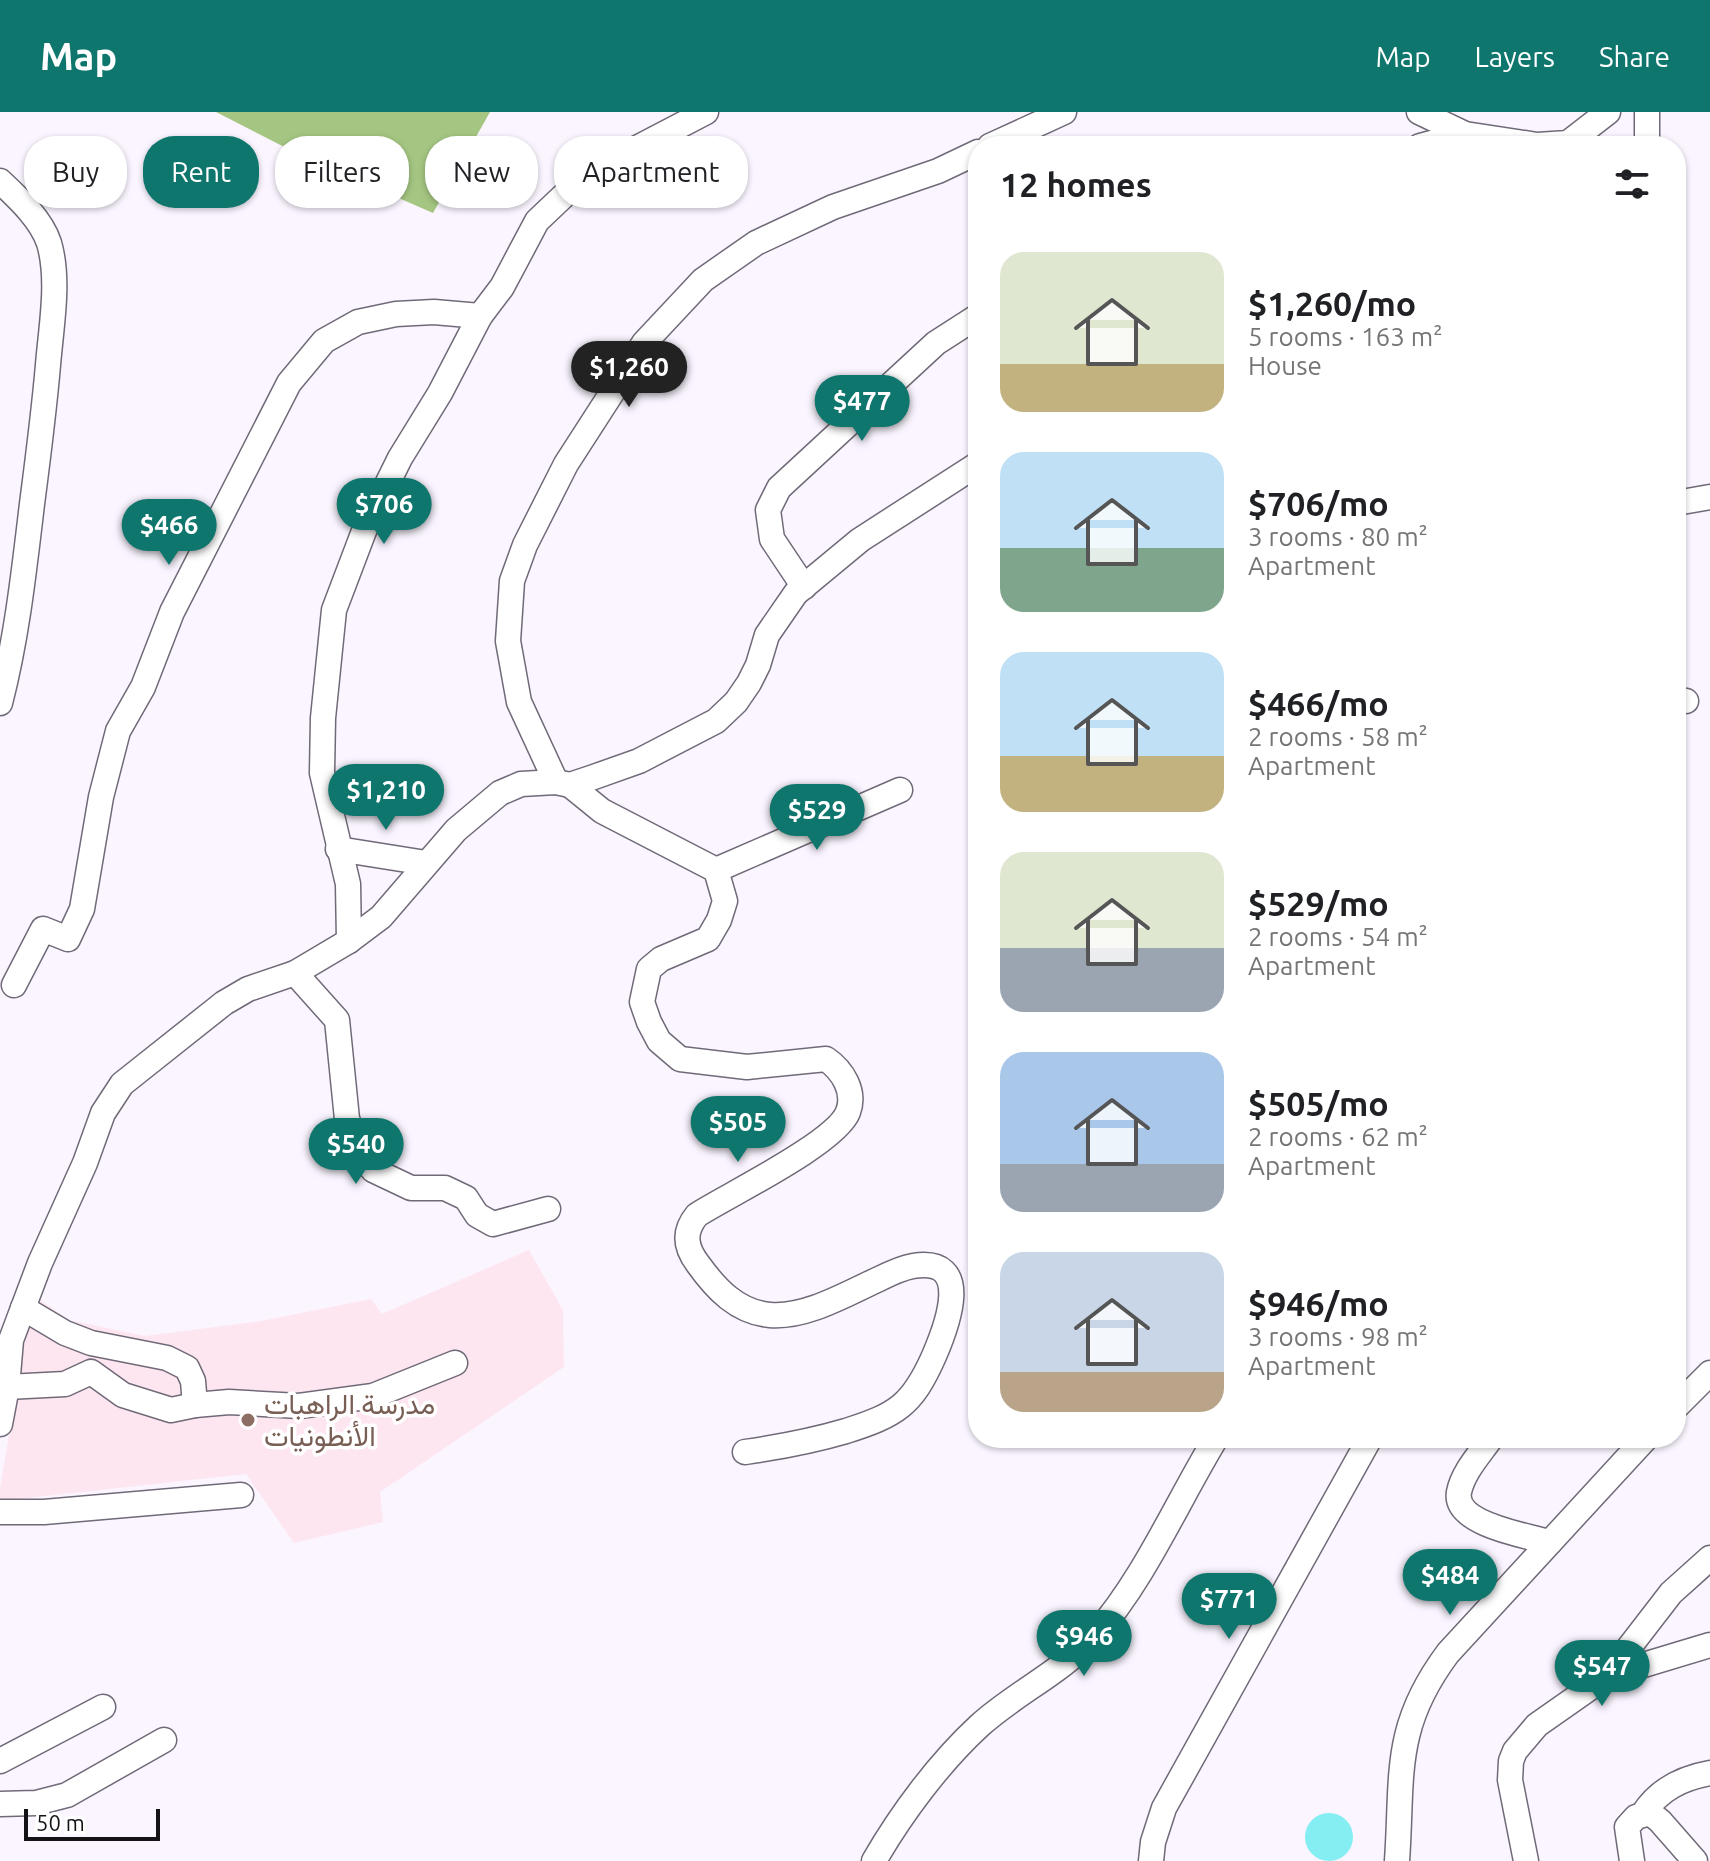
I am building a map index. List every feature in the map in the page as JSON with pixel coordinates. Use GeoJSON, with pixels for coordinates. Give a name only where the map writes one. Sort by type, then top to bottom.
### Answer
{"type":"FeatureCollection","features":[{"type":"Feature","properties":{"kind":"street"},"geometry":{"type":"LineString","coordinates":[[349,941],[351,908],[348,884],[322,773],[327,662],[334,610],[370,519],[400,458],[440,393],[480,316],[502,287],[537,221],[576,184],[614,160],[706,112]]}},
{"type":"Feature","properties":{"kind":"street"},"geometry":{"type":"LineString","coordinates":[[1005,136],[1031,112]]}},
{"type":"Feature","properties":{"kind":"street"},"geometry":{"type":"LineString","coordinates":[[1010,136],[1064,112]]}},
{"type":"Feature","properties":{"kind":"street"},"geometry":{"type":"LineString","coordinates":[[1419,112],[1476,136]]}},
{"type":"Feature","properties":{"kind":"street"},"geometry":{"type":"LineString","coordinates":[[1577,136],[1608,112]]}},
{"type":"Feature","properties":{"kind":"street"},"geometry":{"type":"LineString","coordinates":[[1647,112],[1647,136]]}},
{"type":"Feature","properties":{"kind":"street"},"geometry":{"type":"LineString","coordinates":[[1458,136],[1465,134]]}},
{"type":"Feature","properties":{"kind":"street"},"geometry":{"type":"LineString","coordinates":[[745,1452],[801,1444],[882,1419],[906,1404],[928,1369],[945,1329],[952,1303],[951,1284],[943,1271],[932,1266],[914,1265],[830,1301],[802,1311],[773,1316],[740,1307],[723,1294],[691,1254],[686,1237],[689,1225],[697,1215],[812,1146],[840,1124],[849,1111],[849,1096],[843,1074],[826,1059],[747,1067],[680,1059],[659,1041],[642,1002],[649,969],[661,959],[708,939],[725,901],[716,870],[602,811],[563,783],[519,702],[508,641],[512,581],[525,545],[566,464],[644,343],[703,280],[756,243],[833,207],[938,171],[968,157]]}},
{"type":"Feature","properties":{"kind":"street"},"geometry":{"type":"LineString","coordinates":[[0,181],[37,222],[48,240],[53,262],[42,430],[24,582],[10,665],[0,703]]}},
{"type":"Feature","properties":{"kind":"street"},"geometry":{"type":"LineString","coordinates":[[14,985],[43,929],[68,939],[82,909],[101,797],[118,731],[143,687],[172,612],[289,383],[324,341],[358,322],[396,314],[434,312],[480,316]]}},
{"type":"Feature","properties":{"kind":"street"},"geometry":{"type":"LineString","coordinates":[[804,587],[772,539],[768,510],[779,488],[936,343],[968,322]]}},
{"type":"Feature","properties":{"kind":"street"},"geometry":{"type":"LineString","coordinates":[[0,1424],[11,1340],[103,1113],[122,1084],[224,1003],[248,989],[295,973],[349,941],[381,917],[456,830],[500,793],[521,784],[563,783],[639,761],[716,721],[736,702],[749,683],[767,635],[796,593],[860,540],[968,470]]}},
{"type":"Feature","properties":{"kind":"street"},"geometry":{"type":"LineString","coordinates":[[1686,501],[1710,497]]}},
{"type":"Feature","properties":{"kind":"street"},"geometry":{"type":"LineString","coordinates":[[716,870],[900,790]]}},
{"type":"Feature","properties":{"kind":"street"},"geometry":{"type":"LineString","coordinates":[[338,849],[426,863]]}},
{"type":"Feature","properties":{"kind":"street"},"geometry":{"type":"LineString","coordinates":[[295,973],[337,1020],[347,1119],[358,1147],[373,1170],[411,1188],[445,1188],[466,1198],[477,1215],[493,1224],[548,1209]]}},
{"type":"Feature","properties":{"kind":"street"},"geometry":{"type":"LineString","coordinates":[[23,1308],[65,1333],[91,1343],[124,1347],[167,1358],[187,1368],[193,1381],[195,1405]]}},
{"type":"Feature","properties":{"kind":"street"},"geometry":{"type":"LineString","coordinates":[[7,1387],[65,1384],[91,1372],[123,1395],[171,1410],[229,1402],[299,1406],[373,1396],[455,1363]]}},
{"type":"Feature","properties":{"kind":"street"},"geometry":{"type":"LineString","coordinates":[[1686,1397],[1710,1373]]}},
{"type":"Feature","properties":{"kind":"street"},"geometry":{"type":"LineString","coordinates":[[874,1861],[895,1825],[934,1775],[979,1726],[1055,1671],[1095,1635],[1119,1604],[1210,1448]]}},
{"type":"Feature","properties":{"kind":"street"},"geometry":{"type":"LineString","coordinates":[[1151,1861],[1153,1842],[1164,1808],[1364,1448]]}},
{"type":"Feature","properties":{"kind":"street"},"geometry":{"type":"LineString","coordinates":[[1484,1448],[1463,1481],[1459,1494],[1461,1507],[1473,1518],[1550,1542]]}},
{"type":"Feature","properties":{"kind":"street"},"geometry":{"type":"LineString","coordinates":[[1397,1861],[1401,1765],[1408,1725],[1431,1675],[1637,1448]]}},
{"type":"Feature","properties":{"kind":"street"},"geometry":{"type":"LineString","coordinates":[[0,1512],[44,1512],[241,1495]]}},
{"type":"Feature","properties":{"kind":"street"},"geometry":{"type":"LineString","coordinates":[[1526,1861],[1510,1780],[1515,1751],[1537,1725],[1607,1676],[1671,1593],[1710,1558]]}},
{"type":"Feature","properties":{"kind":"street"},"geometry":{"type":"LineString","coordinates":[[1607,1676],[1710,1645]]}},
{"type":"Feature","properties":{"kind":"street"},"geometry":{"type":"LineString","coordinates":[[0,1761],[103,1707]]}},
{"type":"Feature","properties":{"kind":"street"},"geometry":{"type":"LineString","coordinates":[[0,1804],[36,1803],[67,1795],[164,1740]]}},
{"type":"Feature","properties":{"kind":"street"},"geometry":{"type":"LineString","coordinates":[[1632,1861],[1627,1827],[1643,1814],[1651,1801],[1674,1784],[1687,1777],[1710,1773]]}},
{"type":"Feature","properties":{"kind":"street"},"geometry":{"type":"LineString","coordinates":[[1643,1814],[1656,1817],[1695,1861]]}},
{"type":"Feature","properties":{"kind":"shaded area","name":"مدرسة الراهبات الأنطونيات"},"geometry":{"type":"Polygon","coordinates":[[[529,1250],[563,1310],[564,1367],[380,1492],[383,1522],[294,1543],[246,1474],[0,1501],[28,1323],[37,1298],[69,1320],[145,1336],[261,1321],[371,1299],[382,1314],[529,1250]]]}},
{"type":"Feature","properties":{"kind":"green space"},"geometry":{"type":"Polygon","coordinates":[[[216,112],[490,112],[476,136],[425,136],[425,208],[436,208],[433,213],[409,203],[409,136],[275,136],[275,142],[216,112]]]}},
{"type":"Feature","properties":{"kind":"water"},"geometry":{"type":"Polygon","coordinates":[[[1329,1813],[1346,1820],[1353,1837],[1346,1854],[1329,1861],[1312,1854],[1305,1837],[1312,1820],[1329,1813]]]}},
{"type":"Feature","properties":{"kind":"place","name":"مدرسة الراهبات الأنطونيات"},"geometry":{"type":"Point","coordinates":[248,1420]}}]}
